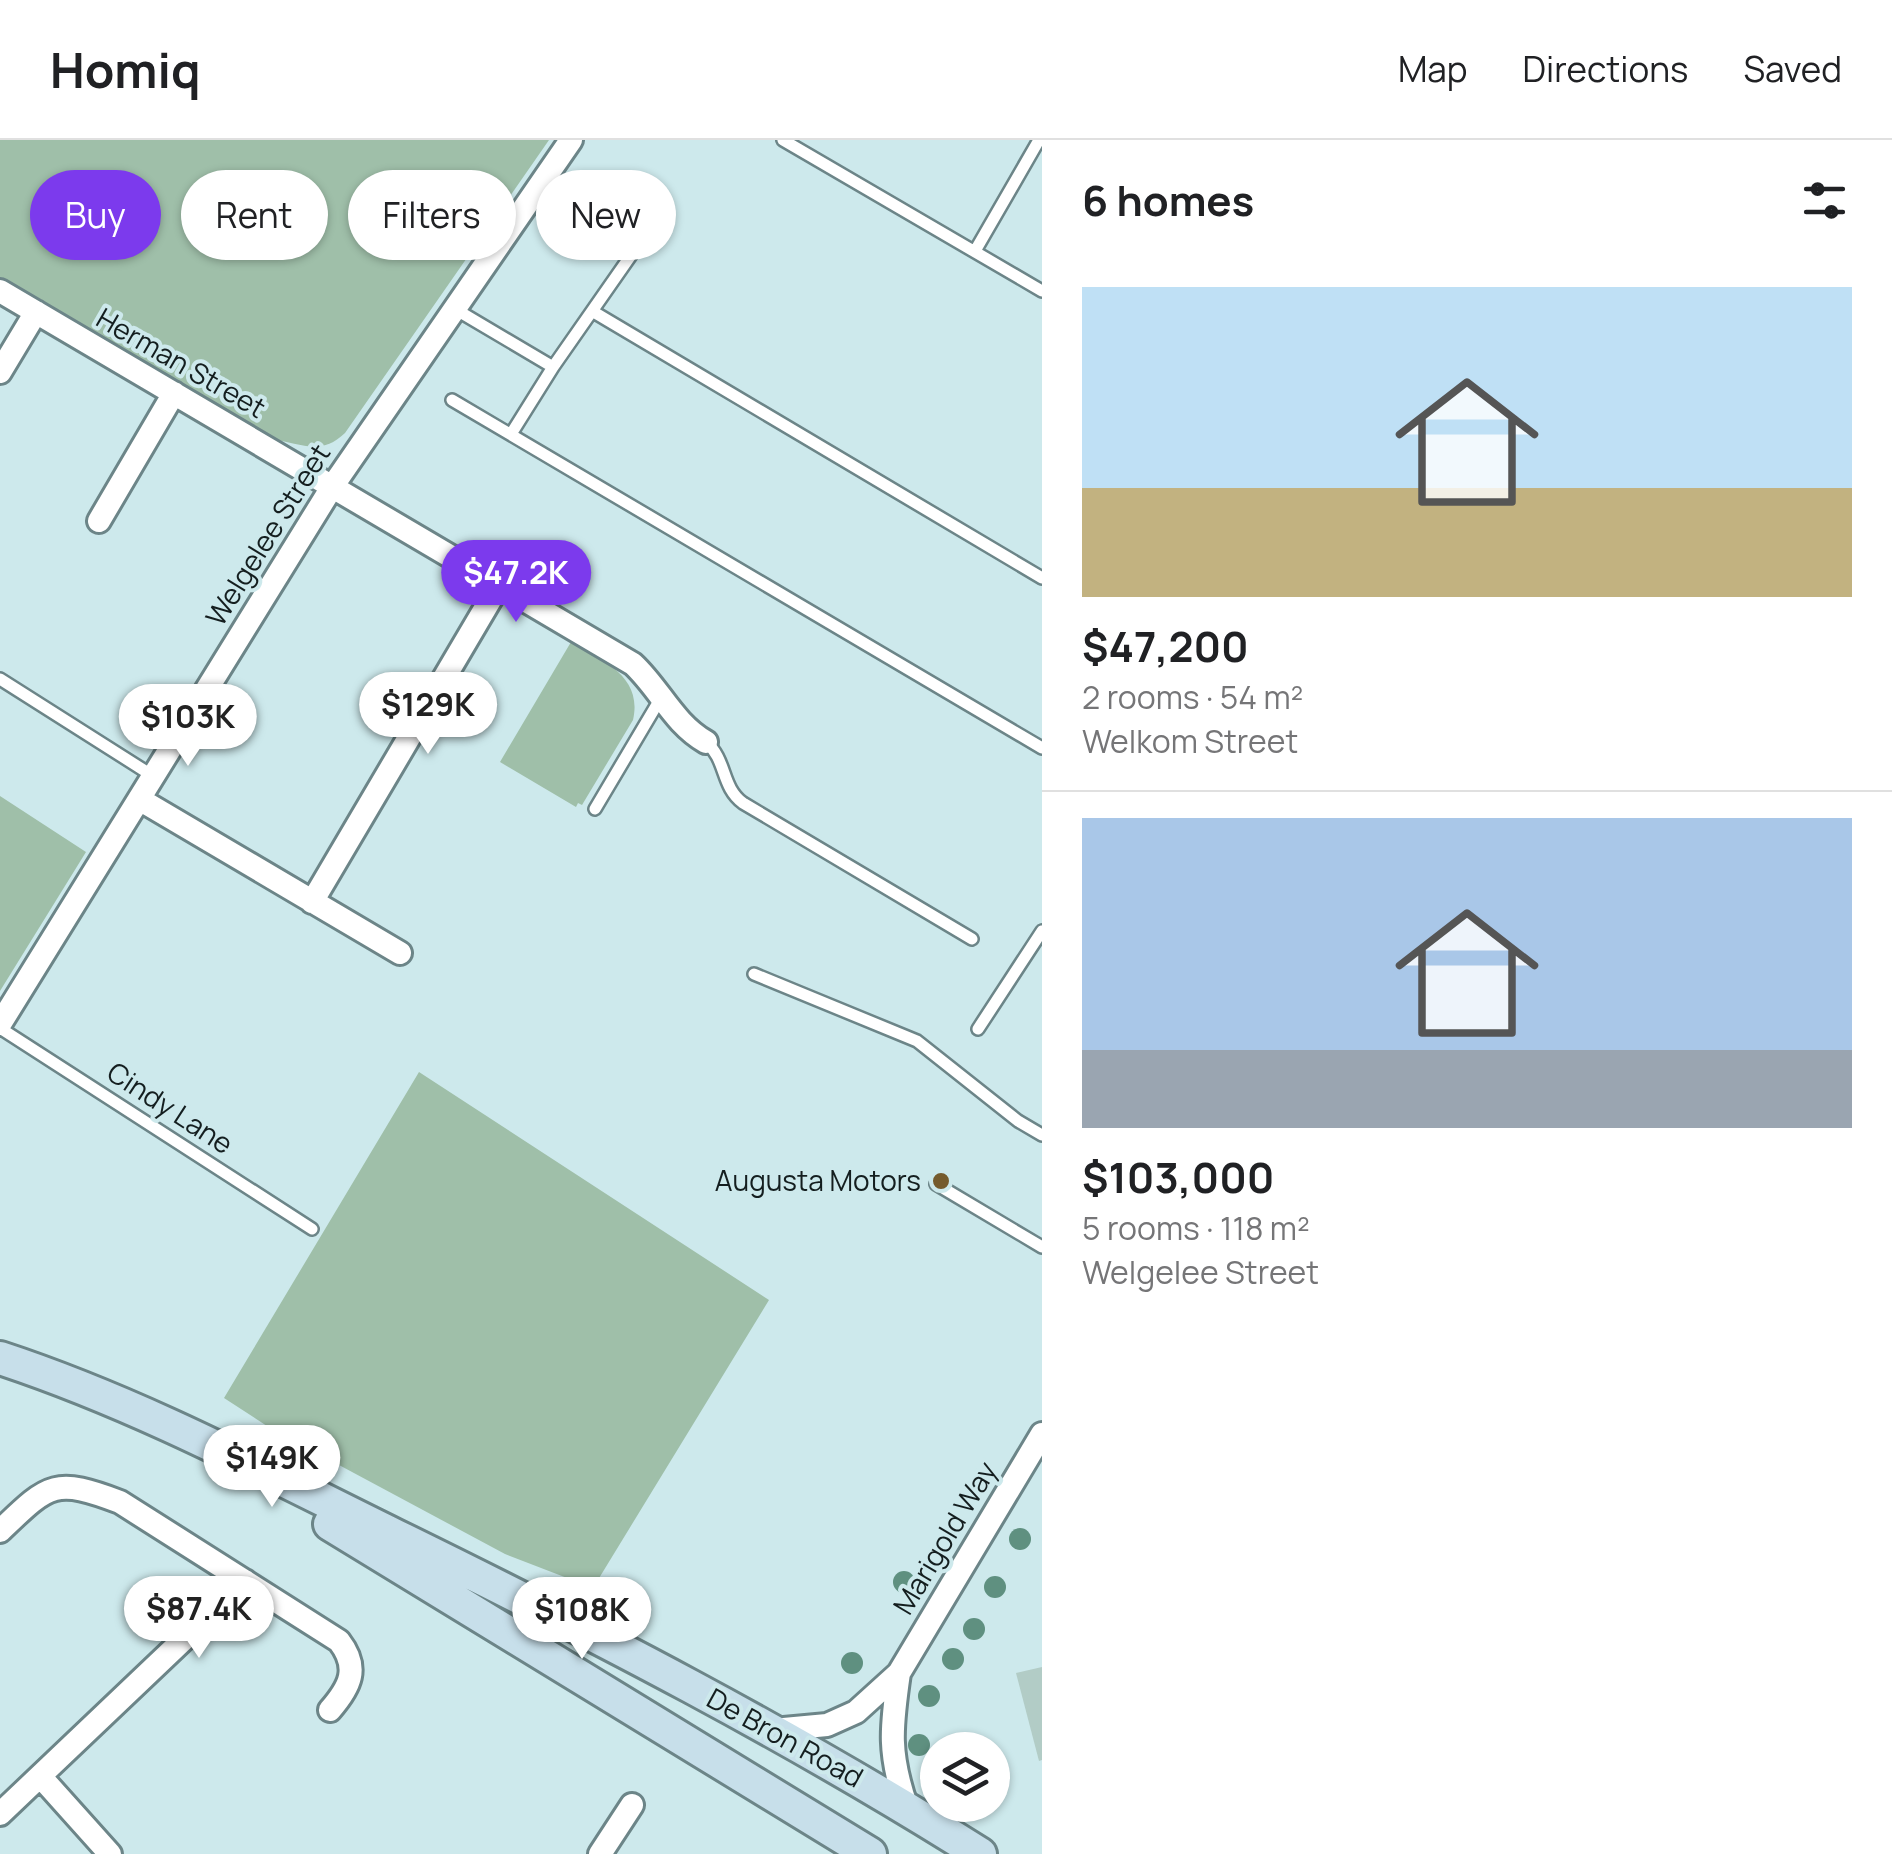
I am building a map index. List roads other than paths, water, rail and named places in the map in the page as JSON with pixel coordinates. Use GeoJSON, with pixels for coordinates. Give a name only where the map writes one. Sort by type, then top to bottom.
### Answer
{"type":"FeatureCollection","features":[{"type":"Feature","properties":{"kind":"street","name":"Welgelee Street"},"geometry":{"type":"LineString","coordinates":[[0,1026],[332,487],[570,140]]}},
{"type":"Feature","properties":{"kind":"street","name":"Herman Street"},"geometry":{"type":"LineString","coordinates":[[0,291],[632,664],[662,696],[676,720],[706,742]]}},
{"type":"Feature","properties":{"kind":"street"},"geometry":{"type":"LineString","coordinates":[[0,372],[36,312]]}},
{"type":"Feature","properties":{"kind":"street"},"geometry":{"type":"LineString","coordinates":[[99,521],[174,394]]}},
{"type":"Feature","properties":{"kind":"street"},"geometry":{"type":"LineString","coordinates":[[312,902],[499,585]]}},
{"type":"Feature","properties":{"kind":"street"},"geometry":{"type":"LineString","coordinates":[[139,799],[400,953]]}},
{"type":"Feature","properties":{"kind":"street","name":"De Bron Road"},"geometry":{"type":"LineString","coordinates":[[0,1358],[156,1417],[590,1631],[773,1730],[980,1854]]}},
{"type":"Feature","properties":{"kind":"street","name":"De Bron Road"},"geometry":{"type":"LineString","coordinates":[[156,1417],[870,1854]]}},
{"type":"Feature","properties":{"kind":"street","name":"Marigold Way"},"geometry":{"type":"LineString","coordinates":[[773,1730],[827,1725],[846,1717],[899,1673],[1042,1434]]}},
{"type":"Feature","properties":{"kind":"street"},"geometry":{"type":"LineString","coordinates":[[0,1531],[45,1492],[57,1488],[80,1488],[120,1502],[339,1641],[352,1663],[350,1684],[330,1710]]}},
{"type":"Feature","properties":{"kind":"street"},"geometry":{"type":"LineString","coordinates":[[0,1814],[244,1581]]}},
{"type":"Feature","properties":{"kind":"street","name":"Marigold Way"},"geometry":{"type":"LineString","coordinates":[[899,1673],[890,1731],[894,1771],[907,1808]]}},
{"type":"Feature","properties":{"kind":"street"},"geometry":{"type":"LineString","coordinates":[[40,1776],[110,1854]]}},
{"type":"Feature","properties":{"kind":"street"},"geometry":{"type":"LineString","coordinates":[[600,1854],[632,1805]]}},
{"type":"Feature","properties":{"kind":"lane"},"geometry":{"type":"LineString","coordinates":[[783,140],[1042,291]]}},
{"type":"Feature","properties":{"kind":"lane"},"geometry":{"type":"LineString","coordinates":[[975,251],[1036,141]]}},
{"type":"Feature","properties":{"kind":"lane"},"geometry":{"type":"LineString","coordinates":[[511,434],[628,260]]}},
{"type":"Feature","properties":{"kind":"lane"},"geometry":{"type":"LineString","coordinates":[[454,309],[552,368]]}},
{"type":"Feature","properties":{"kind":"lane"},"geometry":{"type":"LineString","coordinates":[[592,311],[1042,578]]}},
{"type":"Feature","properties":{"kind":"lane"},"geometry":{"type":"LineString","coordinates":[[452,400],[1042,748]]}},
{"type":"Feature","properties":{"kind":"lane"},"geometry":{"type":"LineString","coordinates":[[0,679],[153,776]]}},
{"type":"Feature","properties":{"kind":"lane"},"geometry":{"type":"LineString","coordinates":[[595,808],[662,696]]}},
{"type":"Feature","properties":{"kind":"lane"},"geometry":{"type":"LineString","coordinates":[[706,742],[722,760],[729,790],[743,804],[972,938]]}},
{"type":"Feature","properties":{"kind":"lane"},"geometry":{"type":"LineString","coordinates":[[978,1029],[1042,931]]}},
{"type":"Feature","properties":{"kind":"lane"},"geometry":{"type":"LineString","coordinates":[[754,974],[917,1041],[1042,1135]]}},
{"type":"Feature","properties":{"kind":"lane","name":"Cindy Lane"},"geometry":{"type":"LineString","coordinates":[[0,1026],[312,1229]]}},
{"type":"Feature","properties":{"kind":"lane"},"geometry":{"type":"LineString","coordinates":[[936,1184],[1042,1247]]}},
{"type":"Feature","properties":{"kind":"place","name":"Augusta Motors"},"geometry":{"type":"Point","coordinates":[941,1181]}}]}
